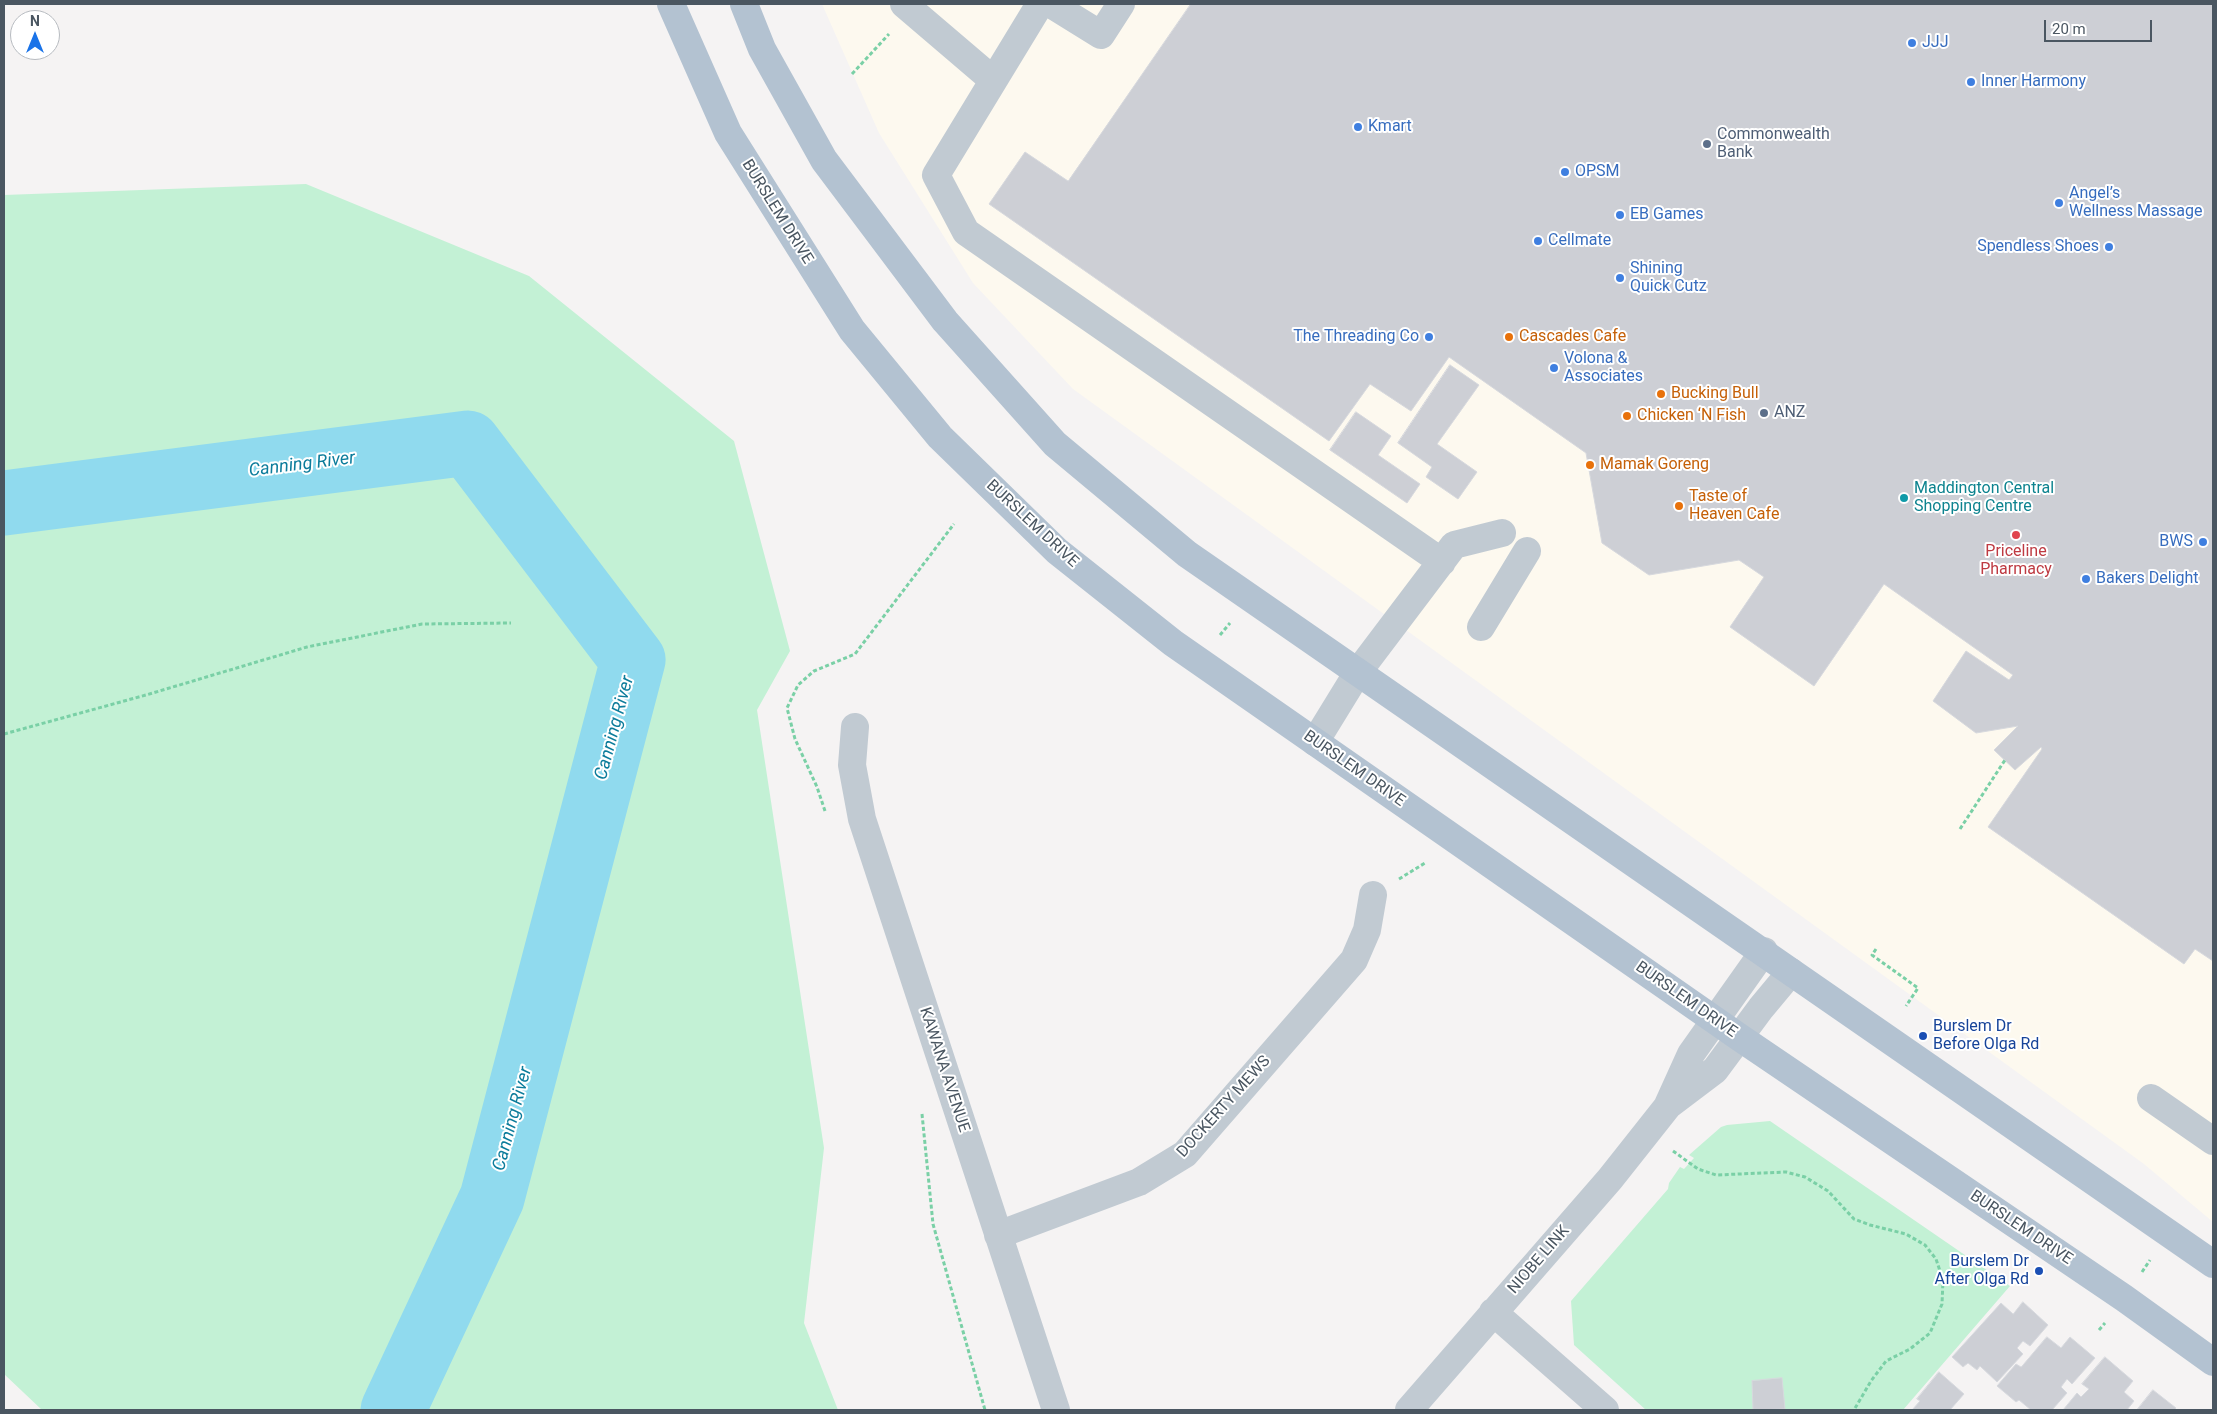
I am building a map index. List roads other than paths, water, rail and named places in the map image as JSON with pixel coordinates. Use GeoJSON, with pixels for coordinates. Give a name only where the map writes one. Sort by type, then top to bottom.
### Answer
{"type":"FeatureCollection","features":[{"type":"Feature","properties":{"kind":"main road","name":"BURSLEM DRIVE"},"geometry":{"type":"LineString","coordinates":[[671,4],[728,133],[852,330],[940,437],[1057,551],[1173,643],[1200,662],[1739,1037],[2124,1298],[2213,1362]]}},
{"type":"Feature","properties":{"kind":"main road"},"geometry":{"type":"LineString","coordinates":[[744,4],[762,49],[824,160],[946,321],[1055,444],[1187,554],[1764,951],[1791,972],[2213,1264]]}},
{"type":"Feature","properties":{"kind":"street"},"geometry":{"type":"LineString","coordinates":[[1040,4],[936,175],[966,232],[1442,562]]}},
{"type":"Feature","properties":{"kind":"street"},"geometry":{"type":"LineString","coordinates":[[1051,4],[1101,35],[1121,4]]}},
{"type":"Feature","properties":{"kind":"street"},"geometry":{"type":"LineString","coordinates":[[908,7],[993,80]]}},
{"type":"Feature","properties":{"kind":"street"},"geometry":{"type":"LineString","coordinates":[[1315,742],[1358,672],[1454,545],[1502,533]]}},
{"type":"Feature","properties":{"kind":"street"},"geometry":{"type":"LineString","coordinates":[[1481,627],[1528,551]]}},
{"type":"Feature","properties":{"kind":"street","name":"KAWANA AVENUE"},"geometry":{"type":"LineString","coordinates":[[855,726],[852,765],[862,819],[1056,1410]]}},
{"type":"Feature","properties":{"kind":"street","name":"DOCKERTY MEWS"},"geometry":{"type":"LineString","coordinates":[[998,1235],[1140,1182],[1185,1154],[1354,960],[1366,930],[1373,894]]}},
{"type":"Feature","properties":{"kind":"street","name":"NIOBE LINK"},"geometry":{"type":"LineString","coordinates":[[1667,1107],[1691,1054],[1764,951]]}},
{"type":"Feature","properties":{"kind":"street","name":"NIOBE LINK"},"geometry":{"type":"LineString","coordinates":[[1409,1410],[1610,1178],[1667,1107],[1715,1070],[1791,972]]}},
{"type":"Feature","properties":{"kind":"street"},"geometry":{"type":"LineString","coordinates":[[2151,1098],[2213,1141]]}},
{"type":"Feature","properties":{"kind":"street"},"geometry":{"type":"LineString","coordinates":[[1493,1312],[1605,1410]]}},
{"type":"Feature","properties":{"kind":"waterway","name":"Canning River"},"geometry":{"type":"LineString","coordinates":[[4,503],[468,443],[633,660],[492,1198],[393,1410]]}},
{"type":"Feature","properties":{"kind":"place","name":"JJJ"},"geometry":{"type":"Point","coordinates":[1912,43]}},
{"type":"Feature","properties":{"kind":"place","name":"Inner Harmony"},"geometry":{"type":"Point","coordinates":[1971,82]}},
{"type":"Feature","properties":{"kind":"place","name":"Kmart"},"geometry":{"type":"Point","coordinates":[1358,127]}},
{"type":"Feature","properties":{"kind":"place","name":"Commonwealth Bank"},"geometry":{"type":"Point","coordinates":[1707,144]}},
{"type":"Feature","properties":{"kind":"place","name":"OPSM"},"geometry":{"type":"Point","coordinates":[1565,172]}},
{"type":"Feature","properties":{"kind":"place","name":"Angel’s Wellness Massage"},"geometry":{"type":"Point","coordinates":[2059,203]}},
{"type":"Feature","properties":{"kind":"place","name":"EB Games"},"geometry":{"type":"Point","coordinates":[1620,215]}},
{"type":"Feature","properties":{"kind":"place","name":"Cellmate"},"geometry":{"type":"Point","coordinates":[1538,241]}},
{"type":"Feature","properties":{"kind":"place","name":"Spendless Shoes"},"geometry":{"type":"Point","coordinates":[2109,247]}},
{"type":"Feature","properties":{"kind":"place","name":"Shining Quick Cutz"},"geometry":{"type":"Point","coordinates":[1620,278]}},
{"type":"Feature","properties":{"kind":"place","name":"The Threading Co"},"geometry":{"type":"Point","coordinates":[1429,337]}},
{"type":"Feature","properties":{"kind":"place","name":"Cascades Cafe"},"geometry":{"type":"Point","coordinates":[1509,337]}},
{"type":"Feature","properties":{"kind":"place","name":"Volona & Associates"},"geometry":{"type":"Point","coordinates":[1554,368]}},
{"type":"Feature","properties":{"kind":"place","name":"Bucking Bull"},"geometry":{"type":"Point","coordinates":[1661,394]}},
{"type":"Feature","properties":{"kind":"place","name":"ANZ"},"geometry":{"type":"Point","coordinates":[1764,413]}},
{"type":"Feature","properties":{"kind":"place","name":"Chicken ‘N Fish"},"geometry":{"type":"Point","coordinates":[1627,416]}},
{"type":"Feature","properties":{"kind":"place","name":"Mamak Goreng"},"geometry":{"type":"Point","coordinates":[1590,465]}},
{"type":"Feature","properties":{"kind":"place","name":"Maddington Central Shopping Centre"},"geometry":{"type":"Point","coordinates":[1904,498]}},
{"type":"Feature","properties":{"kind":"place","name":"Taste of Heaven Cafe"},"geometry":{"type":"Point","coordinates":[1679,506]}},
{"type":"Feature","properties":{"kind":"place","name":"Priceline Pharmacy"},"geometry":{"type":"Point","coordinates":[2016,535]}},
{"type":"Feature","properties":{"kind":"place","name":"BWS"},"geometry":{"type":"Point","coordinates":[2203,542]}},
{"type":"Feature","properties":{"kind":"place","name":"Bakers Delight"},"geometry":{"type":"Point","coordinates":[2086,579]}},
{"type":"Feature","properties":{"kind":"place","name":"Burslem Dr Before Olga Rd"},"geometry":{"type":"Point","coordinates":[1923,1036]}},
{"type":"Feature","properties":{"kind":"place","name":"Burslem Dr After Olga Rd"},"geometry":{"type":"Point","coordinates":[2039,1271]}}]}
